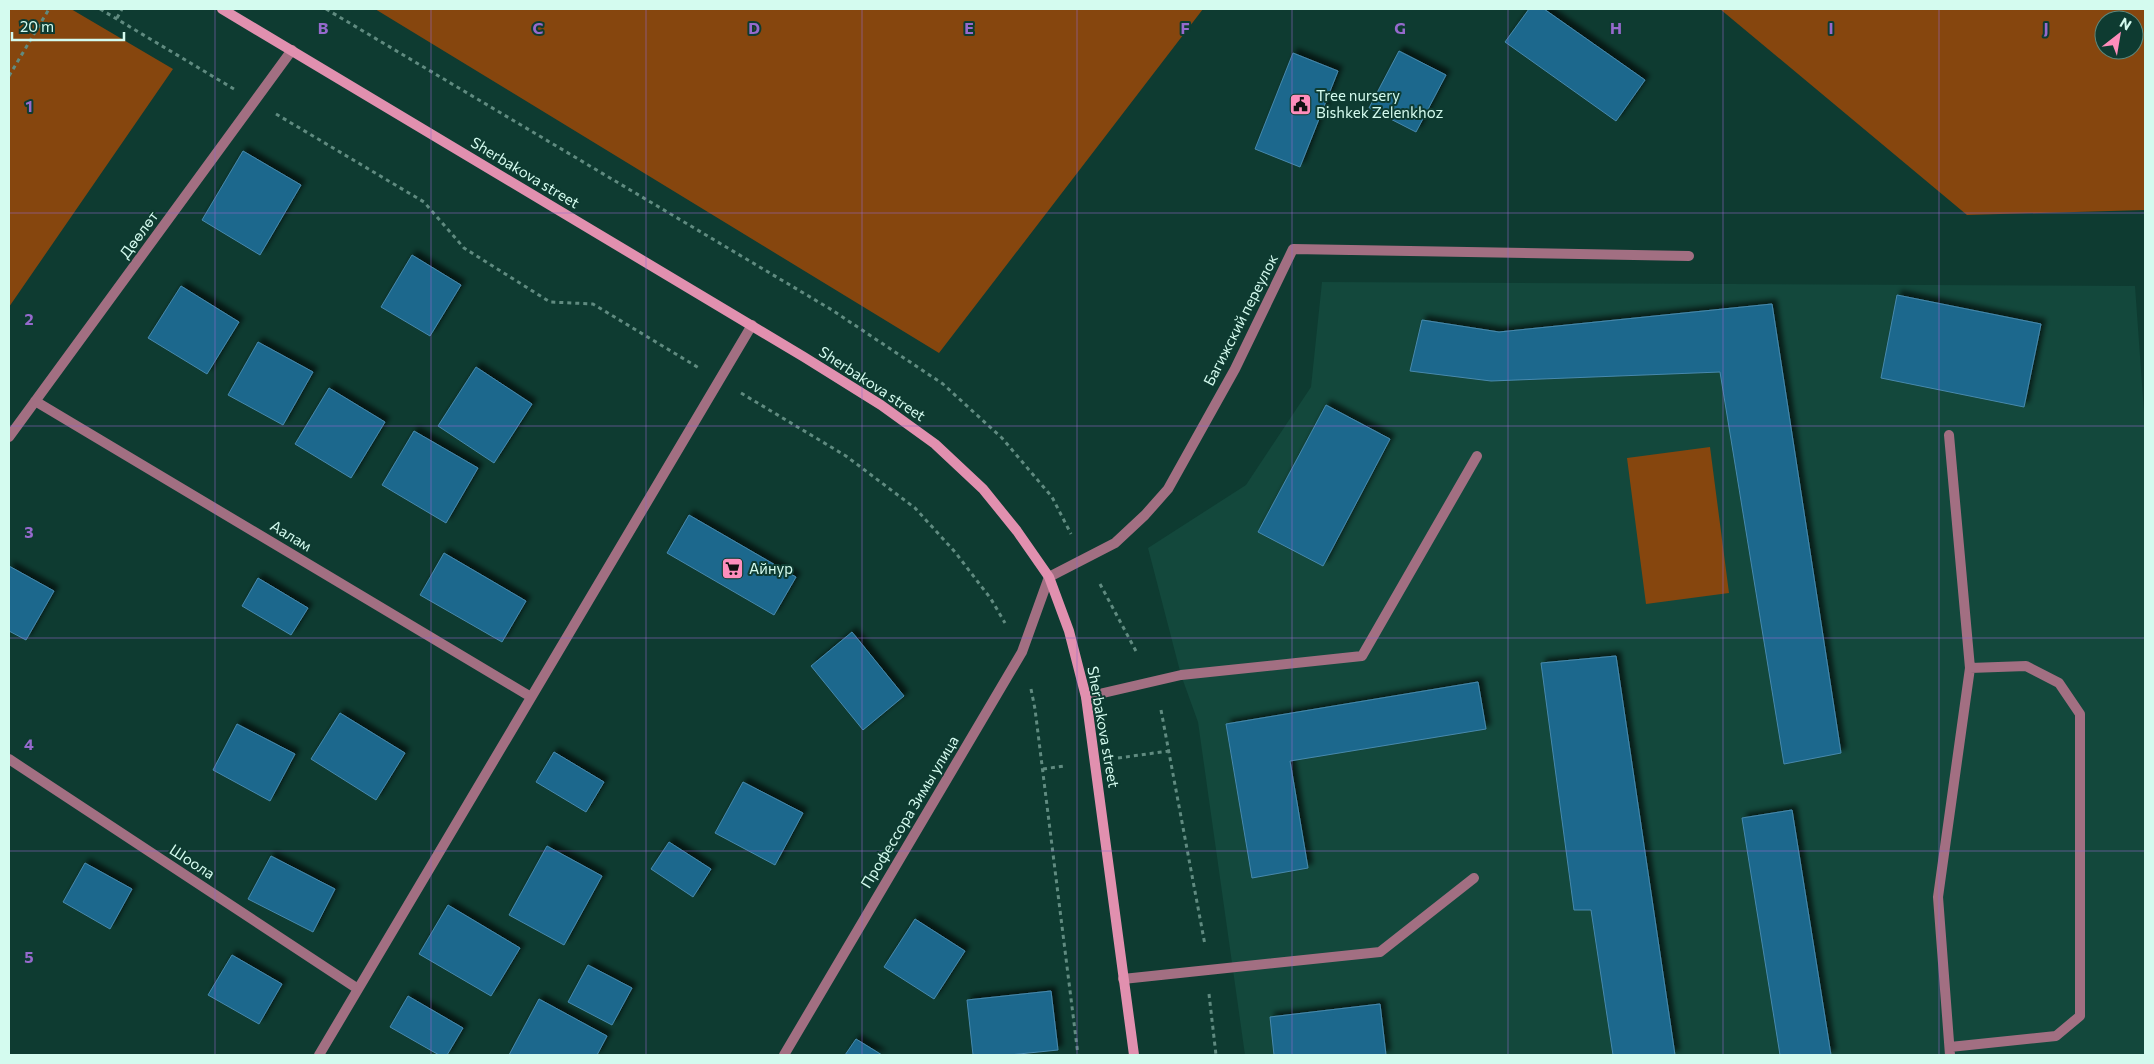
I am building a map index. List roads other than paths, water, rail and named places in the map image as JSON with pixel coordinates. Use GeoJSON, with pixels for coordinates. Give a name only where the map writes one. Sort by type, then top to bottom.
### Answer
{"type":"FeatureCollection","features":[{"type":"Feature","properties":{"kind":"street","name":"Sherbakova street"},"geometry":{"type":"LineString","coordinates":[[222,9],[881,405],[935,444],[983,489],[1018,531],[1049,577],[1069,631],[1086,697],[1134,1055]]}},
{"type":"Feature","properties":{"kind":"street","name":"Дөөлөт"},"geometry":{"type":"LineString","coordinates":[[9,437],[292,50]]}},
{"type":"Feature","properties":{"kind":"street","name":"Багижский переулок"},"geometry":{"type":"LineString","coordinates":[[1049,577],[1115,543],[1145,515],[1168,488],[1235,369],[1294,249],[1689,256]]}},
{"type":"Feature","properties":{"kind":"street"},"geometry":{"type":"LineString","coordinates":[[319,1055],[752,326]]}},
{"type":"Feature","properties":{"kind":"street","name":"Аалам"},"geometry":{"type":"LineString","coordinates":[[35,401],[531,697]]}},
{"type":"Feature","properties":{"kind":"street"},"geometry":{"type":"LineString","coordinates":[[1948,435],[1970,668],[1938,897],[1950,1051],[2056,1036],[2080,1016],[2080,714],[2059,683],[2026,666],[1970,668]]}},
{"type":"Feature","properties":{"kind":"street"},"geometry":{"type":"LineString","coordinates":[[1086,697],[1182,675],[1362,656],[1477,456]]}},
{"type":"Feature","properties":{"kind":"street","name":"Профессора Зимы улица"},"geometry":{"type":"LineString","coordinates":[[784,1055],[1022,652],[1049,577]]}},
{"type":"Feature","properties":{"kind":"street","name":"Шоола"},"geometry":{"type":"LineString","coordinates":[[9,759],[358,990]]}},
{"type":"Feature","properties":{"kind":"street"},"geometry":{"type":"LineString","coordinates":[[1123,979],[1380,952],[1474,878]]}},
{"type":"Feature","properties":{"kind":"place","name":"Tree nursery Bishkek Zelenkhoz"},"geometry":{"type":"Point","coordinates":[1300,105]}},
{"type":"Feature","properties":{"kind":"place","name":"Айнур"},"geometry":{"type":"Point","coordinates":[733,569]}}]}
